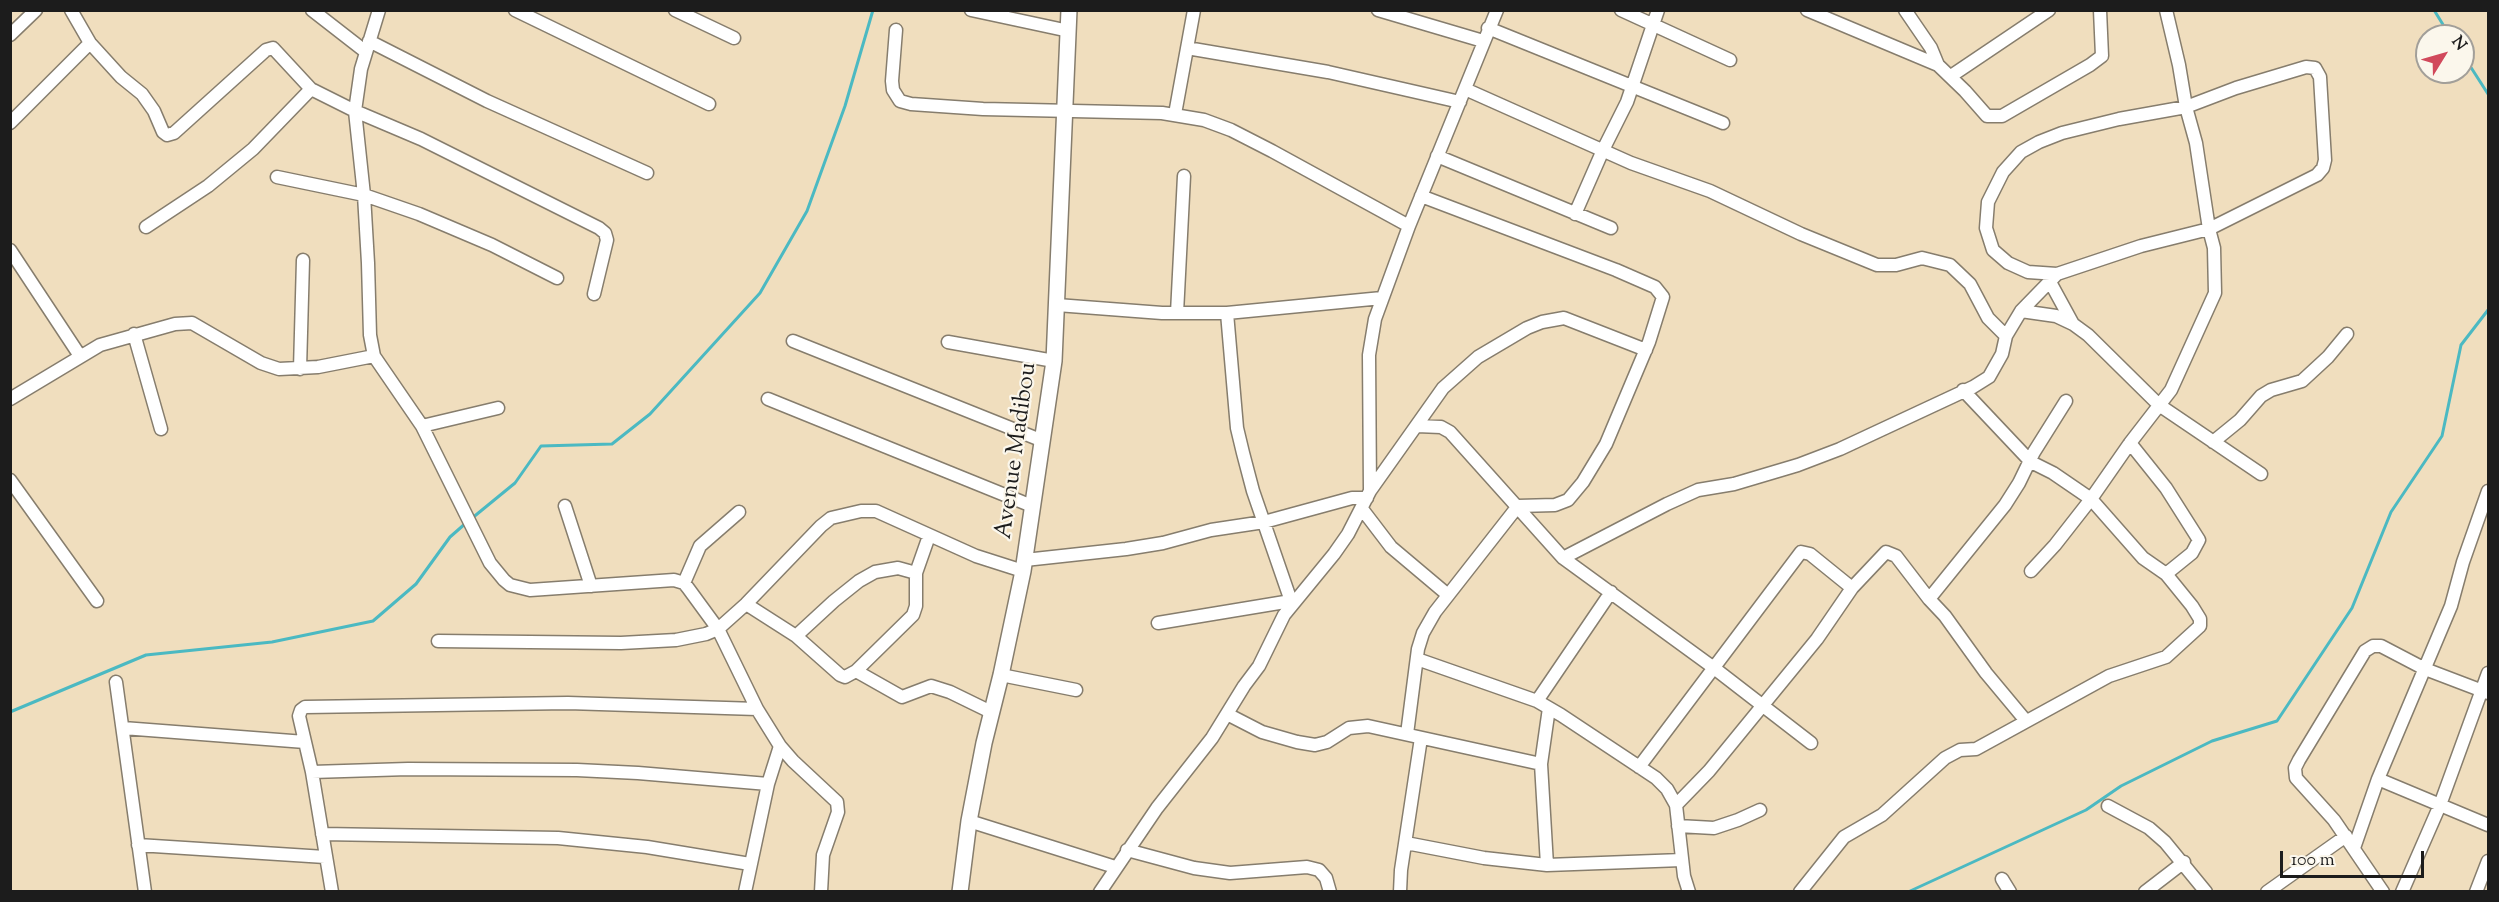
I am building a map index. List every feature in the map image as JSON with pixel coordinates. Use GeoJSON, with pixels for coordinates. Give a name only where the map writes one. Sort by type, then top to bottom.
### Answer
{"type":"FeatureCollection","features":[{"type":"Feature","properties":{"kind":"street"},"geometry":{"type":"LineString","coordinates":[[10,35],[36,10]]}},
{"type":"Feature","properties":{"kind":"street"},"geometry":{"type":"LineString","coordinates":[[71,10],[90,43],[121,77],[142,94],[154,111],[163,132],[167,135],[174,133],[269,48],[273,48],[311,89],[355,111],[421,139],[599,228],[607,240],[594,294]]}},
{"type":"Feature","properties":{"kind":"street"},"geometry":{"type":"LineString","coordinates":[[312,10],[368,47],[647,173]]}},
{"type":"Feature","properties":{"kind":"street"},"geometry":{"type":"LineString","coordinates":[[379,10],[357,89],[355,111],[364,195],[369,328],[374,356],[422,426],[490,563],[510,585],[530,590],[674,580],[684,583],[718,629],[758,709],[780,746],[837,802],[838,812],[823,855],[821,891]]}},
{"type":"Feature","properties":{"kind":"street"},"geometry":{"type":"LineString","coordinates":[[515,10],[709,104]]}},
{"type":"Feature","properties":{"kind":"street"},"geometry":{"type":"LineString","coordinates":[[675,10],[734,38]]}},
{"type":"Feature","properties":{"kind":"street"},"geometry":{"type":"LineString","coordinates":[[971,10],[1070,31]]}},
{"type":"Feature","properties":{"kind":"street","name":"Avenue Madibou"},"geometry":{"type":"LineString","coordinates":[[960,891],[969,821],[1024,565],[1054,362],[1070,31],[1069,10]]}},
{"type":"Feature","properties":{"kind":"street"},"geometry":{"type":"LineString","coordinates":[[1175,114],[1194,10]]}},
{"type":"Feature","properties":{"kind":"street"},"geometry":{"type":"LineString","coordinates":[[1378,10],[1483,41]]}},
{"type":"Feature","properties":{"kind":"street"},"geometry":{"type":"LineString","coordinates":[[1448,595],[1391,547],[1366,499],[1369,355],[1375,319],[1382,298],[1497,10]]}},
{"type":"Feature","properties":{"kind":"street"},"geometry":{"type":"LineString","coordinates":[[1621,10],[1730,60]]}},
{"type":"Feature","properties":{"kind":"street"},"geometry":{"type":"LineString","coordinates":[[1575,214],[1602,150],[1634,86],[1658,10]]}},
{"type":"Feature","properties":{"kind":"street"},"geometry":{"type":"LineString","coordinates":[[1807,10],[1825,14],[1938,65],[1987,116],[2002,116],[2102,56],[2100,10]]}},
{"type":"Feature","properties":{"kind":"street"},"geometry":{"type":"LineString","coordinates":[[1905,10],[1931,48],[1938,65]]}},
{"type":"Feature","properties":{"kind":"street"},"geometry":{"type":"LineString","coordinates":[[1951,76],[2049,10]]}},
{"type":"Feature","properties":{"kind":"street"},"geometry":{"type":"LineString","coordinates":[[2031,571],[2091,499],[2176,381],[2215,293],[2215,256],[2196,143],[2186,107],[2166,10]]}},
{"type":"Feature","properties":{"kind":"street"},"geometry":{"type":"LineString","coordinates":[[1488,28],[1723,123]]}},
{"type":"Feature","properties":{"kind":"street"},"geometry":{"type":"LineString","coordinates":[[896,30],[892,81],[893,90],[900,101],[951,107],[1175,114],[1204,120],[1231,130],[1409,226]]}},
{"type":"Feature","properties":{"kind":"street"},"geometry":{"type":"LineString","coordinates":[[10,123],[90,43]]}},
{"type":"Feature","properties":{"kind":"street"},"geometry":{"type":"LineString","coordinates":[[1187,48],[1307,68],[1460,102]]}},
{"type":"Feature","properties":{"kind":"street"},"geometry":{"type":"LineString","coordinates":[[1563,558],[1698,490],[1734,484],[1798,465],[1840,449],[1973,387],[1989,377],[2002,354],[2006,336],[2021,311],[2053,277],[2141,246],[2209,229],[2317,175],[2323,168],[2325,160],[2320,77],[2315,68],[2306,68],[2236,88],[2186,107],[2096,124],[2047,139],[2021,152],[2003,172],[1989,202],[1986,228],[1993,250],[2008,263],[2028,272],[2053,277]]}},
{"type":"Feature","properties":{"kind":"street"},"geometry":{"type":"LineString","coordinates":[[146,227],[208,186],[246,155],[311,89]]}},
{"type":"Feature","properties":{"kind":"street"},"geometry":{"type":"LineString","coordinates":[[1465,89],[1631,163],[1710,191],[1802,234],[1877,264],[1896,265],[1922,258],[1950,265],[1970,284],[1988,318],[2006,336]]}},
{"type":"Feature","properties":{"kind":"street"},"geometry":{"type":"LineString","coordinates":[[1437,156],[1611,228]]}},
{"type":"Feature","properties":{"kind":"street"},"geometry":{"type":"LineString","coordinates":[[1177,313],[1184,176]]}},
{"type":"Feature","properties":{"kind":"street"},"geometry":{"type":"LineString","coordinates":[[277,177],[364,195],[419,214],[492,245],[557,278]]}},
{"type":"Feature","properties":{"kind":"street"},"geometry":{"type":"LineString","coordinates":[[1421,196],[1655,287],[1663,297],[1646,350],[1606,444],[1576,492],[1568,500],[1555,505],[1518,506]]}},
{"type":"Feature","properties":{"kind":"street"},"geometry":{"type":"LineString","coordinates":[[10,250],[80,356]]}},
{"type":"Feature","properties":{"kind":"street"},"geometry":{"type":"LineString","coordinates":[[300,369],[303,260]]}},
{"type":"Feature","properties":{"kind":"street"},"geometry":{"type":"LineString","coordinates":[[2053,277],[2073,324]]}},
{"type":"Feature","properties":{"kind":"street"},"geometry":{"type":"LineString","coordinates":[[1057,305],[1177,313],[1227,313],[1382,298]]}},
{"type":"Feature","properties":{"kind":"street"},"geometry":{"type":"LineString","coordinates":[[2021,311],[2056,316],[2073,324],[2102,348],[2159,405],[2261,474]]}},
{"type":"Feature","properties":{"kind":"street"},"geometry":{"type":"LineString","coordinates":[[1227,313],[1237,428],[1253,491],[1292,602]]}},
{"type":"Feature","properties":{"kind":"street"},"geometry":{"type":"LineString","coordinates":[[1100,891],[1157,808],[1199,757],[1259,666],[1276,629],[1292,602],[1334,554],[1366,499],[1443,388],[1458,372],[1496,345],[1542,322],[1564,318],[1646,350]]}},
{"type":"Feature","properties":{"kind":"street"},"geometry":{"type":"LineString","coordinates":[[14,394],[100,345],[175,324],[192,323],[261,363],[279,369],[300,369],[374,356]]}},
{"type":"Feature","properties":{"kind":"street"},"geometry":{"type":"LineString","coordinates":[[134,334],[161,429]]}},
{"type":"Feature","properties":{"kind":"street"},"geometry":{"type":"LineString","coordinates":[[2213,442],[2240,420],[2261,396],[2271,390],[2302,381],[2328,357],[2347,334]]}},
{"type":"Feature","properties":{"kind":"street"},"geometry":{"type":"LineString","coordinates":[[793,341],[1043,441]]}},
{"type":"Feature","properties":{"kind":"street"},"geometry":{"type":"LineString","coordinates":[[948,342],[1054,362]]}},
{"type":"Feature","properties":{"kind":"street"},"geometry":{"type":"LineString","coordinates":[[1800,891],[1844,837],[1882,816],[1945,758],[1960,750],[1976,749],[2109,676],[2166,657],[2200,626],[2200,619],[2192,606],[2166,574],[2143,558],[2091,499],[2053,473],[2031,462],[1963,390]]}},
{"type":"Feature","properties":{"kind":"street"},"geometry":{"type":"LineString","coordinates":[[768,399],[1032,506]]}},
{"type":"Feature","properties":{"kind":"street"},"geometry":{"type":"LineString","coordinates":[[1929,599],[2004,504],[2066,401]]}},
{"type":"Feature","properties":{"kind":"street"},"geometry":{"type":"LineString","coordinates":[[422,426],[498,408]]}},
{"type":"Feature","properties":{"kind":"street"},"geometry":{"type":"LineString","coordinates":[[1417,426],[1442,427],[1450,432],[1563,558],[1714,668],[1811,743]]}},
{"type":"Feature","properties":{"kind":"street"},"geometry":{"type":"LineString","coordinates":[[2130,443],[2166,488],[2199,540],[2192,553],[2166,574]]}},
{"type":"Feature","properties":{"kind":"street"},"geometry":{"type":"LineString","coordinates":[[10,480],[15,496],[97,601]]}},
{"type":"Feature","properties":{"kind":"street"},"geometry":{"type":"LineString","coordinates":[[2354,848],[2378,779],[2451,606],[2463,562],[2488,490]]}},
{"type":"Feature","properties":{"kind":"street"},"geometry":{"type":"LineString","coordinates":[[438,641],[621,644],[676,640],[706,634],[718,629],[746,604],[831,518],[845,513],[876,511],[976,556],[1024,565],[1163,543],[1211,530],[1264,522],[1352,498],[1366,499]]}},
{"type":"Feature","properties":{"kind":"street"},"geometry":{"type":"LineString","coordinates":[[566,506],[591,586]]}},
{"type":"Feature","properties":{"kind":"street"},"geometry":{"type":"LineString","coordinates":[[1407,734],[1417,659],[1423,633],[1448,595],[1518,506]]}},
{"type":"Feature","properties":{"kind":"street"},"geometry":{"type":"LineString","coordinates":[[684,583],[700,546],[739,512]]}},
{"type":"Feature","properties":{"kind":"street"},"geometry":{"type":"LineString","coordinates":[[746,604],[796,636],[840,675],[845,676],[856,671],[912,615],[916,606],[916,573],[929,536]]}},
{"type":"Feature","properties":{"kind":"street"},"geometry":{"type":"LineString","coordinates":[[1640,767],[1801,552],[1810,554],[1852,588]]}},
{"type":"Feature","properties":{"kind":"street"},"geometry":{"type":"LineString","coordinates":[[1676,805],[1699,784],[1817,639],[1852,588],[1886,552],[1892,553],[2026,721]]}},
{"type":"Feature","properties":{"kind":"street"},"geometry":{"type":"LineString","coordinates":[[796,636],[834,601],[875,572],[898,568],[916,573]]}},
{"type":"Feature","properties":{"kind":"street"},"geometry":{"type":"LineString","coordinates":[[1537,701],[1611,592]]}},
{"type":"Feature","properties":{"kind":"street"},"geometry":{"type":"LineString","coordinates":[[1158,623],[1292,602]]}},
{"type":"Feature","properties":{"kind":"street"},"geometry":{"type":"LineString","coordinates":[[2366,891],[2380,887],[2346,836],[2315,796],[2296,778],[2295,768],[2365,651],[2373,646],[2381,646],[2426,669],[2486,691]]}},
{"type":"Feature","properties":{"kind":"street"},"geometry":{"type":"LineString","coordinates":[[1417,659],[1537,701],[1640,767],[1667,789],[1676,805],[1682,860],[1689,891]]}},
{"type":"Feature","properties":{"kind":"street"},"geometry":{"type":"LineString","coordinates":[[856,671],[902,697],[931,686],[950,692],[991,712]]}},
{"type":"Feature","properties":{"kind":"street"},"geometry":{"type":"LineString","coordinates":[[2402,891],[2486,691],[2488,674]]}},
{"type":"Feature","properties":{"kind":"street"},"geometry":{"type":"LineString","coordinates":[[1001,675],[1076,690]]}},
{"type":"Feature","properties":{"kind":"street"},"geometry":{"type":"LineString","coordinates":[[116,682],[145,891]]}},
{"type":"Feature","properties":{"kind":"street"},"geometry":{"type":"LineString","coordinates":[[332,891],[312,772],[299,716],[305,707],[568,703],[758,709]]}},
{"type":"Feature","properties":{"kind":"street"},"geometry":{"type":"LineString","coordinates":[[1547,865],[1541,764],[1550,708]]}},
{"type":"Feature","properties":{"kind":"street"},"geometry":{"type":"LineString","coordinates":[[1227,714],[1277,738],[1315,745],[1327,742],[1349,728],[1368,726],[1541,764]]}},
{"type":"Feature","properties":{"kind":"street"},"geometry":{"type":"LineString","coordinates":[[123,728],[305,742]]}},
{"type":"Feature","properties":{"kind":"street"},"geometry":{"type":"LineString","coordinates":[[1400,891],[1421,738]]}},
{"type":"Feature","properties":{"kind":"street"},"geometry":{"type":"LineString","coordinates":[[745,891],[768,784],[780,746]]}},
{"type":"Feature","properties":{"kind":"street"},"geometry":{"type":"LineString","coordinates":[[312,772],[408,769],[578,771],[638,773],[768,784]]}},
{"type":"Feature","properties":{"kind":"street"},"geometry":{"type":"LineString","coordinates":[[2378,779],[2488,825]]}},
{"type":"Feature","properties":{"kind":"street"},"geometry":{"type":"LineString","coordinates":[[2108,806],[2149,828],[2184,862],[2206,891]]}},
{"type":"Feature","properties":{"kind":"street"},"geometry":{"type":"LineString","coordinates":[[1678,826],[1714,828],[1760,810]]}},
{"type":"Feature","properties":{"kind":"street"},"geometry":{"type":"LineString","coordinates":[[969,821],[1115,867]]}},
{"type":"Feature","properties":{"kind":"street"},"geometry":{"type":"LineString","coordinates":[[322,834],[558,838],[647,848],[750,864]]}},
{"type":"Feature","properties":{"kind":"street"},"geometry":{"type":"LineString","coordinates":[[2266,891],[2346,836]]}},
{"type":"Feature","properties":{"kind":"street"},"geometry":{"type":"LineString","coordinates":[[1406,843],[1484,858],[1547,865],[1682,860]]}},
{"type":"Feature","properties":{"kind":"street"},"geometry":{"type":"LineString","coordinates":[[138,846],[325,857]]}},
{"type":"Feature","properties":{"kind":"street"},"geometry":{"type":"LineString","coordinates":[[1127,850],[1194,868],[1230,873],[1307,867],[1319,870],[1326,878],[1330,891]]}},
{"type":"Feature","properties":{"kind":"street"},"geometry":{"type":"LineString","coordinates":[[2476,891],[2488,861]]}},
{"type":"Feature","properties":{"kind":"street"},"geometry":{"type":"LineString","coordinates":[[2145,891],[2184,862]]}},
{"type":"Feature","properties":{"kind":"street"},"geometry":{"type":"LineString","coordinates":[[2002,879],[2010,891]]}},
{"type":"Feature","properties":{"kind":"waterway"},"geometry":{"type":"LineString","coordinates":[[471,519],[515,483],[541,446],[612,444],[650,414],[760,293],[807,211],[845,106],[873,10]]}},
{"type":"Feature","properties":{"kind":"waterway"},"geometry":{"type":"LineString","coordinates":[[2434,10],[2443,24]]}},
{"type":"Feature","properties":{"kind":"waterway"},"geometry":{"type":"LineString","coordinates":[[2475,74],[2488,94]]}},
{"type":"Feature","properties":{"kind":"waterway"},"geometry":{"type":"LineString","coordinates":[[1908,892],[2086,810],[2121,786],[2212,741],[2277,721],[2352,608],[2391,512],[2442,436],[2461,345],[2488,310]]}},
{"type":"Feature","properties":{"kind":"waterway"},"geometry":{"type":"LineString","coordinates":[[10,712],[146,655],[272,642],[373,621],[416,584],[450,537],[466,523]]}}]}
